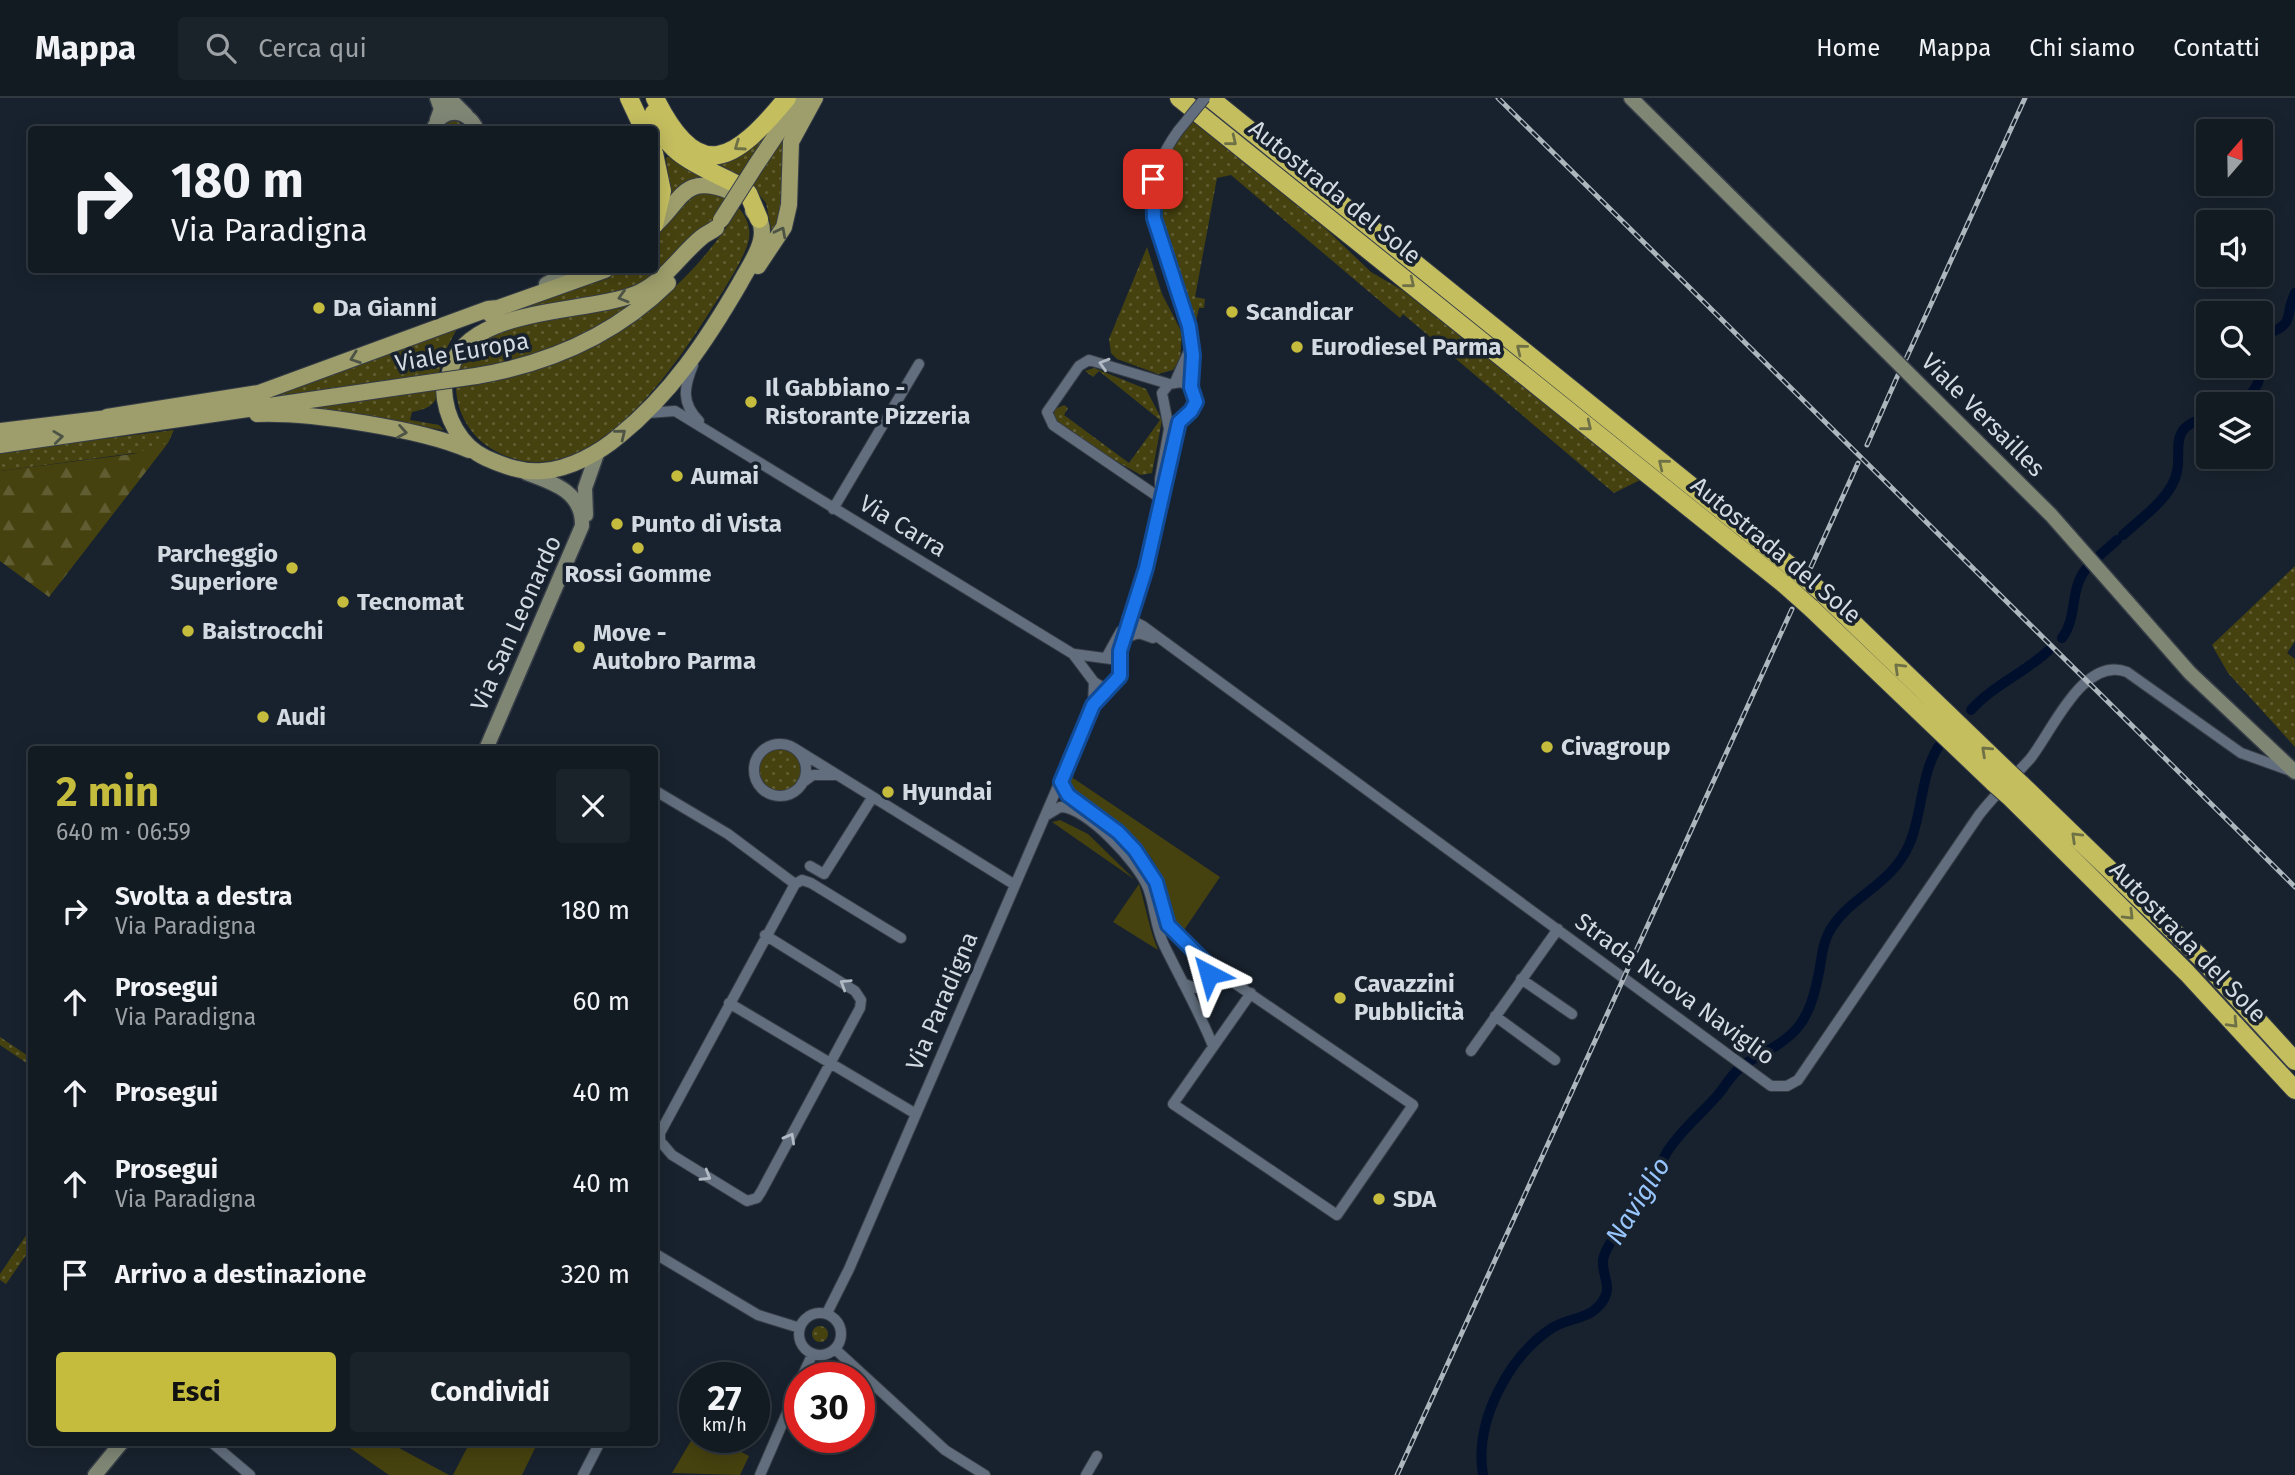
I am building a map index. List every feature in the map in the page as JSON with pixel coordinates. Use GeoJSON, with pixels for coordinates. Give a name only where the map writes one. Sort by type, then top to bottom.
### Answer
{"type":"FeatureCollection","features":[{"type":"Feature","properties":{"kind":"highway"},"geometry":{"type":"LineString","coordinates":[[629,98],[642,126]]}},
{"type":"Feature","properties":{"kind":"highway"},"geometry":{"type":"LineString","coordinates":[[653,98],[681,141],[701,154],[719,157],[747,141],[787,98]]}},
{"type":"Feature","properties":{"kind":"highway"},"geometry":{"type":"LineString","coordinates":[[653,98],[657,126]]}},
{"type":"Feature","properties":{"kind":"highway","name":"Autostrada del Sole"},"geometry":{"type":"LineString","coordinates":[[1179,98],[1784,584],[1943,723],[2200,957],[2295,1061]]}},
{"type":"Feature","properties":{"kind":"highway","name":"Autostrada del Sole"},"geometry":{"type":"LineString","coordinates":[[1210,98],[1820,591],[1943,723]]}},
{"type":"Feature","properties":{"kind":"highway"},"geometry":{"type":"LineString","coordinates":[[658,130],[670,147],[739,192],[759,219]]}},
{"type":"Feature","properties":{"kind":"highway"},"geometry":{"type":"LineString","coordinates":[[658,172],[662,191],[658,208]]}},
{"type":"Feature","properties":{"kind":"highway","name":"Autostrada del Sole"},"geometry":{"type":"LineString","coordinates":[[2016,791],[2295,1090]]}},
{"type":"Feature","properties":{"kind":"main road"},"geometry":{"type":"LineString","coordinates":[[718,224],[801,98]]}},
{"type":"Feature","properties":{"kind":"main road"},"geometry":{"type":"LineString","coordinates":[[727,308],[785,227],[789,205],[791,142],[815,98]]}},
{"type":"Feature","properties":{"kind":"main road"},"geometry":{"type":"LineString","coordinates":[[658,221],[680,194],[690,188],[708,186],[739,192]]}},
{"type":"Feature","properties":{"kind":"main road","name":"Viale Europa"},"geometry":{"type":"LineString","coordinates":[[444,389],[446,408],[453,424],[478,454],[515,469],[557,469],[598,451],[643,414],[707,338],[727,308],[759,249],[759,219]]}},
{"type":"Feature","properties":{"kind":"main road","name":"Viale Europa"},"geometry":{"type":"LineString","coordinates":[[597,273],[505,306],[477,322],[457,343],[447,372],[462,348],[482,330],[637,293],[663,276],[718,224]]}},
{"type":"Feature","properties":{"kind":"main road","name":"Viale Europa"},"geometry":{"type":"LineString","coordinates":[[0,431],[112,424],[244,408],[476,376],[543,360],[582,344],[617,324],[663,289],[718,224]]}},
{"type":"Feature","properties":{"kind":"main road"},"geometry":{"type":"LineString","coordinates":[[112,424],[253,395],[488,309],[505,306]]}},
{"type":"Feature","properties":{"kind":"main road"},"geometry":{"type":"LineString","coordinates":[[112,424],[297,414],[438,438],[478,454]]}},
{"type":"Feature","properties":{"kind":"main road","name":"Viale Europa"},"geometry":{"type":"LineString","coordinates":[[0,445],[112,424]]}},
{"type":"Feature","properties":{"kind":"street"},"geometry":{"type":"LineString","coordinates":[[435,125],[440,109],[437,98]]}},
{"type":"Feature","properties":{"kind":"street"},"geometry":{"type":"LineString","coordinates":[[449,98],[472,121]]}},
{"type":"Feature","properties":{"kind":"street"},"geometry":{"type":"LineString","coordinates":[[1093,705],[1107,687],[1119,679],[1118,665],[1128,619],[1146,568],[1179,422],[1196,402],[1191,387],[1193,355],[1190,335],[1151,197],[1156,170],[1178,131],[1205,98]]}},
{"type":"Feature","properties":{"kind":"street","name":"Viale Versailles"},"geometry":{"type":"LineString","coordinates":[[1631,98],[2077,544],[2190,673],[2295,772]]}},
{"type":"Feature","properties":{"kind":"street"},"geometry":{"type":"LineString","coordinates":[[435,125],[453,112],[472,121]]}},
{"type":"Feature","properties":{"kind":"street"},"geometry":{"type":"LineString","coordinates":[[505,306],[566,273]]}},
{"type":"Feature","properties":{"kind":"street"},"geometry":{"type":"LineString","coordinates":[[1160,497],[1169,429],[1162,393],[1184,365],[1190,335]]}},
{"type":"Feature","properties":{"kind":"street","name":"Via Carra"},"geometry":{"type":"LineString","coordinates":[[707,338],[684,389],[691,414],[711,434]]}},
{"type":"Feature","properties":{"kind":"street"},"geometry":{"type":"LineString","coordinates":[[1160,497],[1053,425],[1047,412],[1072,374],[1089,360],[1191,387]]}},
{"type":"Feature","properties":{"kind":"street"},"geometry":{"type":"LineString","coordinates":[[833,509],[919,364]]}},
{"type":"Feature","properties":{"kind":"street","name":"Via Carra"},"geometry":{"type":"LineString","coordinates":[[643,414],[675,411],[1073,654],[1093,678]]}},
{"type":"Feature","properties":{"kind":"street"},"geometry":{"type":"LineString","coordinates":[[1165,411],[1175,416],[1187,415]]}},
{"type":"Feature","properties":{"kind":"street","name":"Via San Leonardo"},"geometry":{"type":"LineString","coordinates":[[494,746],[584,545],[587,527],[585,488],[598,451]]}},
{"type":"Feature","properties":{"kind":"street","name":"Via San Leonardo"},"geometry":{"type":"LineString","coordinates":[[487,746],[582,526],[580,509],[567,491],[515,469]]}},
{"type":"Feature","properties":{"kind":"street"},"geometry":{"type":"LineString","coordinates":[[1093,705],[1094,664],[1104,658],[1128,619]]}},
{"type":"Feature","properties":{"kind":"street","name":"Strada Nuova Naviglio"},"geometry":{"type":"LineString","coordinates":[[1128,619],[1175,649],[1772,1086],[1787,1086],[1798,1080],[2000,787],[2029,759],[2065,705],[2102,671],[2114,668],[2127,672],[2241,753],[2295,772]]}},
{"type":"Feature","properties":{"kind":"street","name":"Strada Nuova Naviglio"},"geometry":{"type":"LineString","coordinates":[[1124,638],[1144,634],[1175,649]]}},
{"type":"Feature","properties":{"kind":"street","name":"Via Carra"},"geometry":{"type":"LineString","coordinates":[[1073,654],[1104,658]]}},
{"type":"Feature","properties":{"kind":"street"},"geometry":{"type":"LineString","coordinates":[[1104,658],[1118,665]]}},
{"type":"Feature","properties":{"kind":"street"},"geometry":{"type":"LineString","coordinates":[[1093,678],[1107,687]]}},
{"type":"Feature","properties":{"kind":"street","name":"Via Paradigna"},"geometry":{"type":"LineString","coordinates":[[827,1313],[1093,705]]}},
{"type":"Feature","properties":{"kind":"street"},"geometry":{"type":"LineString","coordinates":[[836,775],[814,775],[792,792],[776,795],[764,790],[755,775],[757,758],[765,748],[778,744],[794,748],[1014,885]]}},
{"type":"Feature","properties":{"kind":"street"},"geometry":{"type":"LineString","coordinates":[[794,748],[805,764],[801,784]]}},
{"type":"Feature","properties":{"kind":"street"},"geometry":{"type":"LineString","coordinates":[[1062,776],[1062,785],[1068,795],[1118,832],[1142,858],[1156,882],[1168,925],[1208,965],[1251,993],[1413,1105],[1336,1214],[1173,1104],[1251,993]]}},
{"type":"Feature","properties":{"kind":"street"},"geometry":{"type":"LineString","coordinates":[[658,792],[728,834],[795,884]]}},
{"type":"Feature","properties":{"kind":"street"},"geometry":{"type":"LineString","coordinates":[[810,866],[824,874],[872,798]]}},
{"type":"Feature","properties":{"kind":"street"},"geometry":{"type":"LineString","coordinates":[[1043,820],[1049,812],[1060,807],[1073,810],[1106,835],[1131,861],[1147,885],[1160,935],[1213,1046]]}},
{"type":"Feature","properties":{"kind":"street"},"geometry":{"type":"LineString","coordinates":[[765,935],[855,991],[861,1000],[860,1008],[757,1198],[747,1201],[672,1155],[660,1141],[660,1133],[765,935],[795,884],[802,880],[901,938]]}},
{"type":"Feature","properties":{"kind":"street"},"geometry":{"type":"LineString","coordinates":[[1471,1051],[1558,929]]}},
{"type":"Feature","properties":{"kind":"street"},"geometry":{"type":"LineString","coordinates":[[1183,983],[1190,988],[1204,985],[1209,974],[1208,965]]}},
{"type":"Feature","properties":{"kind":"street"},"geometry":{"type":"LineString","coordinates":[[1521,979],[1572,1014]]}},
{"type":"Feature","properties":{"kind":"street"},"geometry":{"type":"LineString","coordinates":[[729,1003],[916,1114]]}},
{"type":"Feature","properties":{"kind":"street"},"geometry":{"type":"LineString","coordinates":[[1495,1016],[1555,1060]]}},
{"type":"Feature","properties":{"kind":"street"},"geometry":{"type":"LineString","coordinates":[[658,1255],[758,1315],[800,1328]]}},
{"type":"Feature","properties":{"kind":"street"},"geometry":{"type":"LineString","coordinates":[[818,1312],[827,1313],[838,1322],[842,1332],[835,1350],[827,1355],[812,1355],[800,1341],[800,1328],[807,1317],[818,1312]]}},
{"type":"Feature","properties":{"kind":"street"},"geometry":{"type":"LineString","coordinates":[[835,1350],[945,1450],[985,1475]]}},
{"type":"Feature","properties":{"kind":"street"},"geometry":{"type":"LineString","coordinates":[[809,1362],[812,1355]]}},
{"type":"Feature","properties":{"kind":"street"},"geometry":{"type":"LineString","coordinates":[[760,1475],[784,1420]]}},
{"type":"Feature","properties":{"kind":"street"},"geometry":{"type":"LineString","coordinates":[[95,1475],[119,1446]]}},
{"type":"Feature","properties":{"kind":"street"},"geometry":{"type":"LineString","coordinates":[[217,1446],[250,1475]]}},
{"type":"Feature","properties":{"kind":"street"},"geometry":{"type":"LineString","coordinates":[[583,1475],[598,1446]]}},
{"type":"Feature","properties":{"kind":"street"},"geometry":{"type":"LineString","coordinates":[[1086,1475],[1097,1456]]}},
{"type":"Feature","properties":{"kind":"green space"},"geometry":{"type":"Polygon","coordinates":[[[787,105],[737,178],[706,159],[787,105]]]}},
{"type":"Feature","properties":{"kind":"green space"},"geometry":{"type":"Polygon","coordinates":[[[795,118],[780,223],[772,233],[766,203],[752,186],[795,118]]]}},
{"type":"Feature","properties":{"kind":"green space"},"geometry":{"type":"Polygon","coordinates":[[[455,120],[464,126],[444,126],[446,122],[455,120]]]}},
{"type":"Feature","properties":{"kind":"green space"},"geometry":{"type":"Polygon","coordinates":[[[1193,122],[1326,229],[1371,272],[1402,290],[1640,480],[1614,493],[1403,314],[1400,318],[1231,175],[1217,178],[1195,297],[1205,299],[1204,308],[1199,308],[1194,321],[1161,229],[1156,191],[1165,161],[1193,122]]]}},
{"type":"Feature","properties":{"kind":"green space"},"geometry":{"type":"Polygon","coordinates":[[[669,156],[706,178],[680,187],[671,196],[666,158],[669,156]]]}},
{"type":"Feature","properties":{"kind":"green space"},"geometry":{"type":"Polygon","coordinates":[[[694,191],[715,193],[725,198],[715,217],[681,254],[658,272],[658,235],[694,191]]]}},
{"type":"Feature","properties":{"kind":"green space"},"geometry":{"type":"Polygon","coordinates":[[[739,208],[749,233],[748,243],[736,269],[671,368],[619,425],[589,446],[558,459],[525,461],[492,449],[471,431],[462,415],[456,388],[500,380],[541,367],[581,351],[618,331],[653,306],[685,278],[739,208]]]}},
{"type":"Feature","properties":{"kind":"green space"},"geometry":{"type":"Polygon","coordinates":[[[1147,247],[1162,294],[1182,333],[1180,359],[1173,370],[1158,374],[1117,359],[1111,353],[1109,339],[1147,247]]]}},
{"type":"Feature","properties":{"kind":"green space"},"geometry":{"type":"Polygon","coordinates":[[[612,273],[657,273],[641,286],[491,321],[496,316],[612,273]]]}},
{"type":"Feature","properties":{"kind":"green space"},"geometry":{"type":"Polygon","coordinates":[[[636,301],[594,328],[550,348],[503,362],[455,371],[457,363],[485,332],[636,301]]]}},
{"type":"Feature","properties":{"kind":"green space"},"geometry":{"type":"Polygon","coordinates":[[[458,327],[445,351],[439,373],[262,398],[458,327]]]}},
{"type":"Feature","properties":{"kind":"green space"},"geometry":{"type":"Polygon","coordinates":[[[1094,368],[1146,389],[1162,420],[1152,473],[1141,475],[1059,429],[1053,418],[1055,409],[1064,405],[1068,408],[1064,415],[1129,463],[1160,420],[1099,371],[1093,377],[1085,371],[1094,368]]]}},
{"type":"Feature","properties":{"kind":"green space"},"geometry":{"type":"Polygon","coordinates":[[[438,390],[433,403],[412,412],[410,420],[439,425],[444,430],[300,408],[438,390]]]}},
{"type":"Feature","properties":{"kind":"green space"},"geometry":{"type":"Polygon","coordinates":[[[174,430],[168,443],[150,451],[0,471],[0,452],[174,430]]]}},
{"type":"Feature","properties":{"kind":"green space"},"geometry":{"type":"Polygon","coordinates":[[[168,443],[49,597],[0,561],[0,471],[133,454],[168,443]]]}},
{"type":"Feature","properties":{"kind":"green space"},"geometry":{"type":"Polygon","coordinates":[[[2295,566],[2295,641],[2287,653],[2295,659],[2295,747],[2228,673],[2212,645],[2295,566]]]}},
{"type":"Feature","properties":{"kind":"green space"},"geometry":{"type":"Polygon","coordinates":[[[780,749],[795,755],[801,770],[795,785],[780,791],[765,785],[759,770],[765,755],[780,749]]]}},
{"type":"Feature","properties":{"kind":"green space"},"geometry":{"type":"Polygon","coordinates":[[[1070,776],[1220,877],[1182,933],[1174,919],[1160,873],[1143,847],[1119,824],[1066,785],[1070,776]]]}},
{"type":"Feature","properties":{"kind":"green space"},"geometry":{"type":"Polygon","coordinates":[[[1060,820],[1088,834],[1134,879],[1052,822],[1060,820]]]}},
{"type":"Feature","properties":{"kind":"green space"},"geometry":{"type":"Polygon","coordinates":[[[1139,884],[1150,926],[1158,950],[1113,922],[1139,884]]]}},
{"type":"Feature","properties":{"kind":"green space"},"geometry":{"type":"Polygon","coordinates":[[[0,1037],[28,1056],[28,1064],[0,1045],[0,1037]]]}},
{"type":"Feature","properties":{"kind":"green space"},"geometry":{"type":"Polygon","coordinates":[[[28,1232],[28,1252],[6,1284],[0,1280],[0,1274],[28,1232]]]}},
{"type":"Feature","properties":{"kind":"green space"},"geometry":{"type":"Polygon","coordinates":[[[820,1326],[828,1334],[820,1342],[812,1334],[820,1326]]]}},
{"type":"Feature","properties":{"kind":"green space"},"geometry":{"type":"Polygon","coordinates":[[[347,1446],[395,1446],[449,1475],[389,1475],[347,1446]]]}},
{"type":"Feature","properties":{"kind":"green space"},"geometry":{"type":"Polygon","coordinates":[[[468,1446],[536,1446],[522,1475],[453,1475],[468,1446]]]}},
{"type":"Feature","properties":{"kind":"green space"},"geometry":{"type":"Polygon","coordinates":[[[684,1453],[743,1453],[749,1456],[740,1475],[672,1473],[684,1453]]]}},
{"type":"Feature","properties":{"kind":"waterway","name":"Naviglio"},"geometry":{"type":"LineString","coordinates":[[2252,392],[2259,379],[2266,342],[2271,332],[2287,321],[2295,293]]}},
{"type":"Feature","properties":{"kind":"waterway","name":"Naviglio"},"geometry":{"type":"LineString","coordinates":[[2123,535],[2156,506],[2172,485],[2178,463],[2180,436],[2185,428],[2196,421]]}},
{"type":"Feature","properties":{"kind":"waterway","name":"Naviglio"},"geometry":{"type":"LineString","coordinates":[[2099,556],[2117,540]]}},
{"type":"Feature","properties":{"kind":"waterway","name":"Naviglio"},"geometry":{"type":"LineString","coordinates":[[2062,638],[2070,621],[2077,586],[2086,569]]}},
{"type":"Feature","properties":{"kind":"waterway","name":"Naviglio"},"geometry":{"type":"LineString","coordinates":[[1971,710],[1979,701],[2048,651]]}},
{"type":"Feature","properties":{"kind":"waterway","name":"Naviglio"},"geometry":{"type":"LineString","coordinates":[[1746,1063],[1778,1044],[1798,1027],[1811,1003],[1824,946],[1832,927],[1851,906],[1883,880],[1901,859],[1914,833],[1929,766],[1941,743]]}},
{"type":"Feature","properties":{"kind":"waterway","name":"Naviglio"},"geometry":{"type":"LineString","coordinates":[[1483,1475],[1484,1434],[1489,1413],[1508,1373],[1536,1340],[1552,1328],[1588,1314],[1600,1305],[1607,1292],[1603,1261],[1611,1242],[1645,1198],[1672,1144],[1740,1068]]}},
{"type":"Feature","properties":{"kind":"railway"},"geometry":{"type":"LineString","coordinates":[[1498,98],[2295,887]]}},
{"type":"Feature","properties":{"kind":"railway"},"geometry":{"type":"LineString","coordinates":[[1906,359],[2025,98]]}},
{"type":"Feature","properties":{"kind":"railway"},"geometry":{"type":"LineString","coordinates":[[1867,445],[1898,375]]}},
{"type":"Feature","properties":{"kind":"railway"},"geometry":{"type":"LineString","coordinates":[[1811,567],[1858,463]]}},
{"type":"Feature","properties":{"kind":"railway"},"geometry":{"type":"LineString","coordinates":[[1397,1475],[1792,609]]}},
{"type":"Feature","properties":{"kind":"place","name":"Da Gianni"},"geometry":{"type":"Point","coordinates":[319,308]}},
{"type":"Feature","properties":{"kind":"place","name":"Scandicar"},"geometry":{"type":"Point","coordinates":[1232,312]}},
{"type":"Feature","properties":{"kind":"place","name":"Eurodiesel Parma"},"geometry":{"type":"Point","coordinates":[1297,347]}},
{"type":"Feature","properties":{"kind":"place","name":"Il Gabbiano - Ristorante Pizzeria"},"geometry":{"type":"Point","coordinates":[751,402]}},
{"type":"Feature","properties":{"kind":"place","name":"Aumai"},"geometry":{"type":"Point","coordinates":[677,476]}},
{"type":"Feature","properties":{"kind":"place","name":"Punto di Vista"},"geometry":{"type":"Point","coordinates":[617,524]}},
{"type":"Feature","properties":{"kind":"place","name":"Rossi Gomme"},"geometry":{"type":"Point","coordinates":[638,548]}},
{"type":"Feature","properties":{"kind":"place","name":"Parcheggio Superiore"},"geometry":{"type":"Point","coordinates":[292,568]}},
{"type":"Feature","properties":{"kind":"place","name":"Tecnomat"},"geometry":{"type":"Point","coordinates":[343,602]}},
{"type":"Feature","properties":{"kind":"place","name":"Baistrocchi"},"geometry":{"type":"Point","coordinates":[188,631]}},
{"type":"Feature","properties":{"kind":"place","name":"Move - Autobro Parma"},"geometry":{"type":"Point","coordinates":[579,647]}},
{"type":"Feature","properties":{"kind":"place","name":"Audi"},"geometry":{"type":"Point","coordinates":[263,717]}},
{"type":"Feature","properties":{"kind":"place","name":"Civagroup"},"geometry":{"type":"Point","coordinates":[1547,747]}},
{"type":"Feature","properties":{"kind":"place","name":"Hyundai"},"geometry":{"type":"Point","coordinates":[888,792]}},
{"type":"Feature","properties":{"kind":"place","name":"Cavazzini Pubblicità"},"geometry":{"type":"Point","coordinates":[1340,998]}},
{"type":"Feature","properties":{"kind":"place","name":"SDA"},"geometry":{"type":"Point","coordinates":[1379,1199]}},
{"type":"Feature","properties":{"kind":"route"},"geometry":{"type":"LineString","coordinates":[[1153,179],[1151,197],[1154,218],[1189,326],[1193,355],[1191,387],[1196,402],[1179,422],[1167,480],[1160,495],[1146,568],[1120,651],[1120,676],[1093,705],[1061,782],[1068,795],[1118,832],[1148,866],[1156,882],[1168,925],[1185,945],[1208,965],[1209,974]]}}]}
